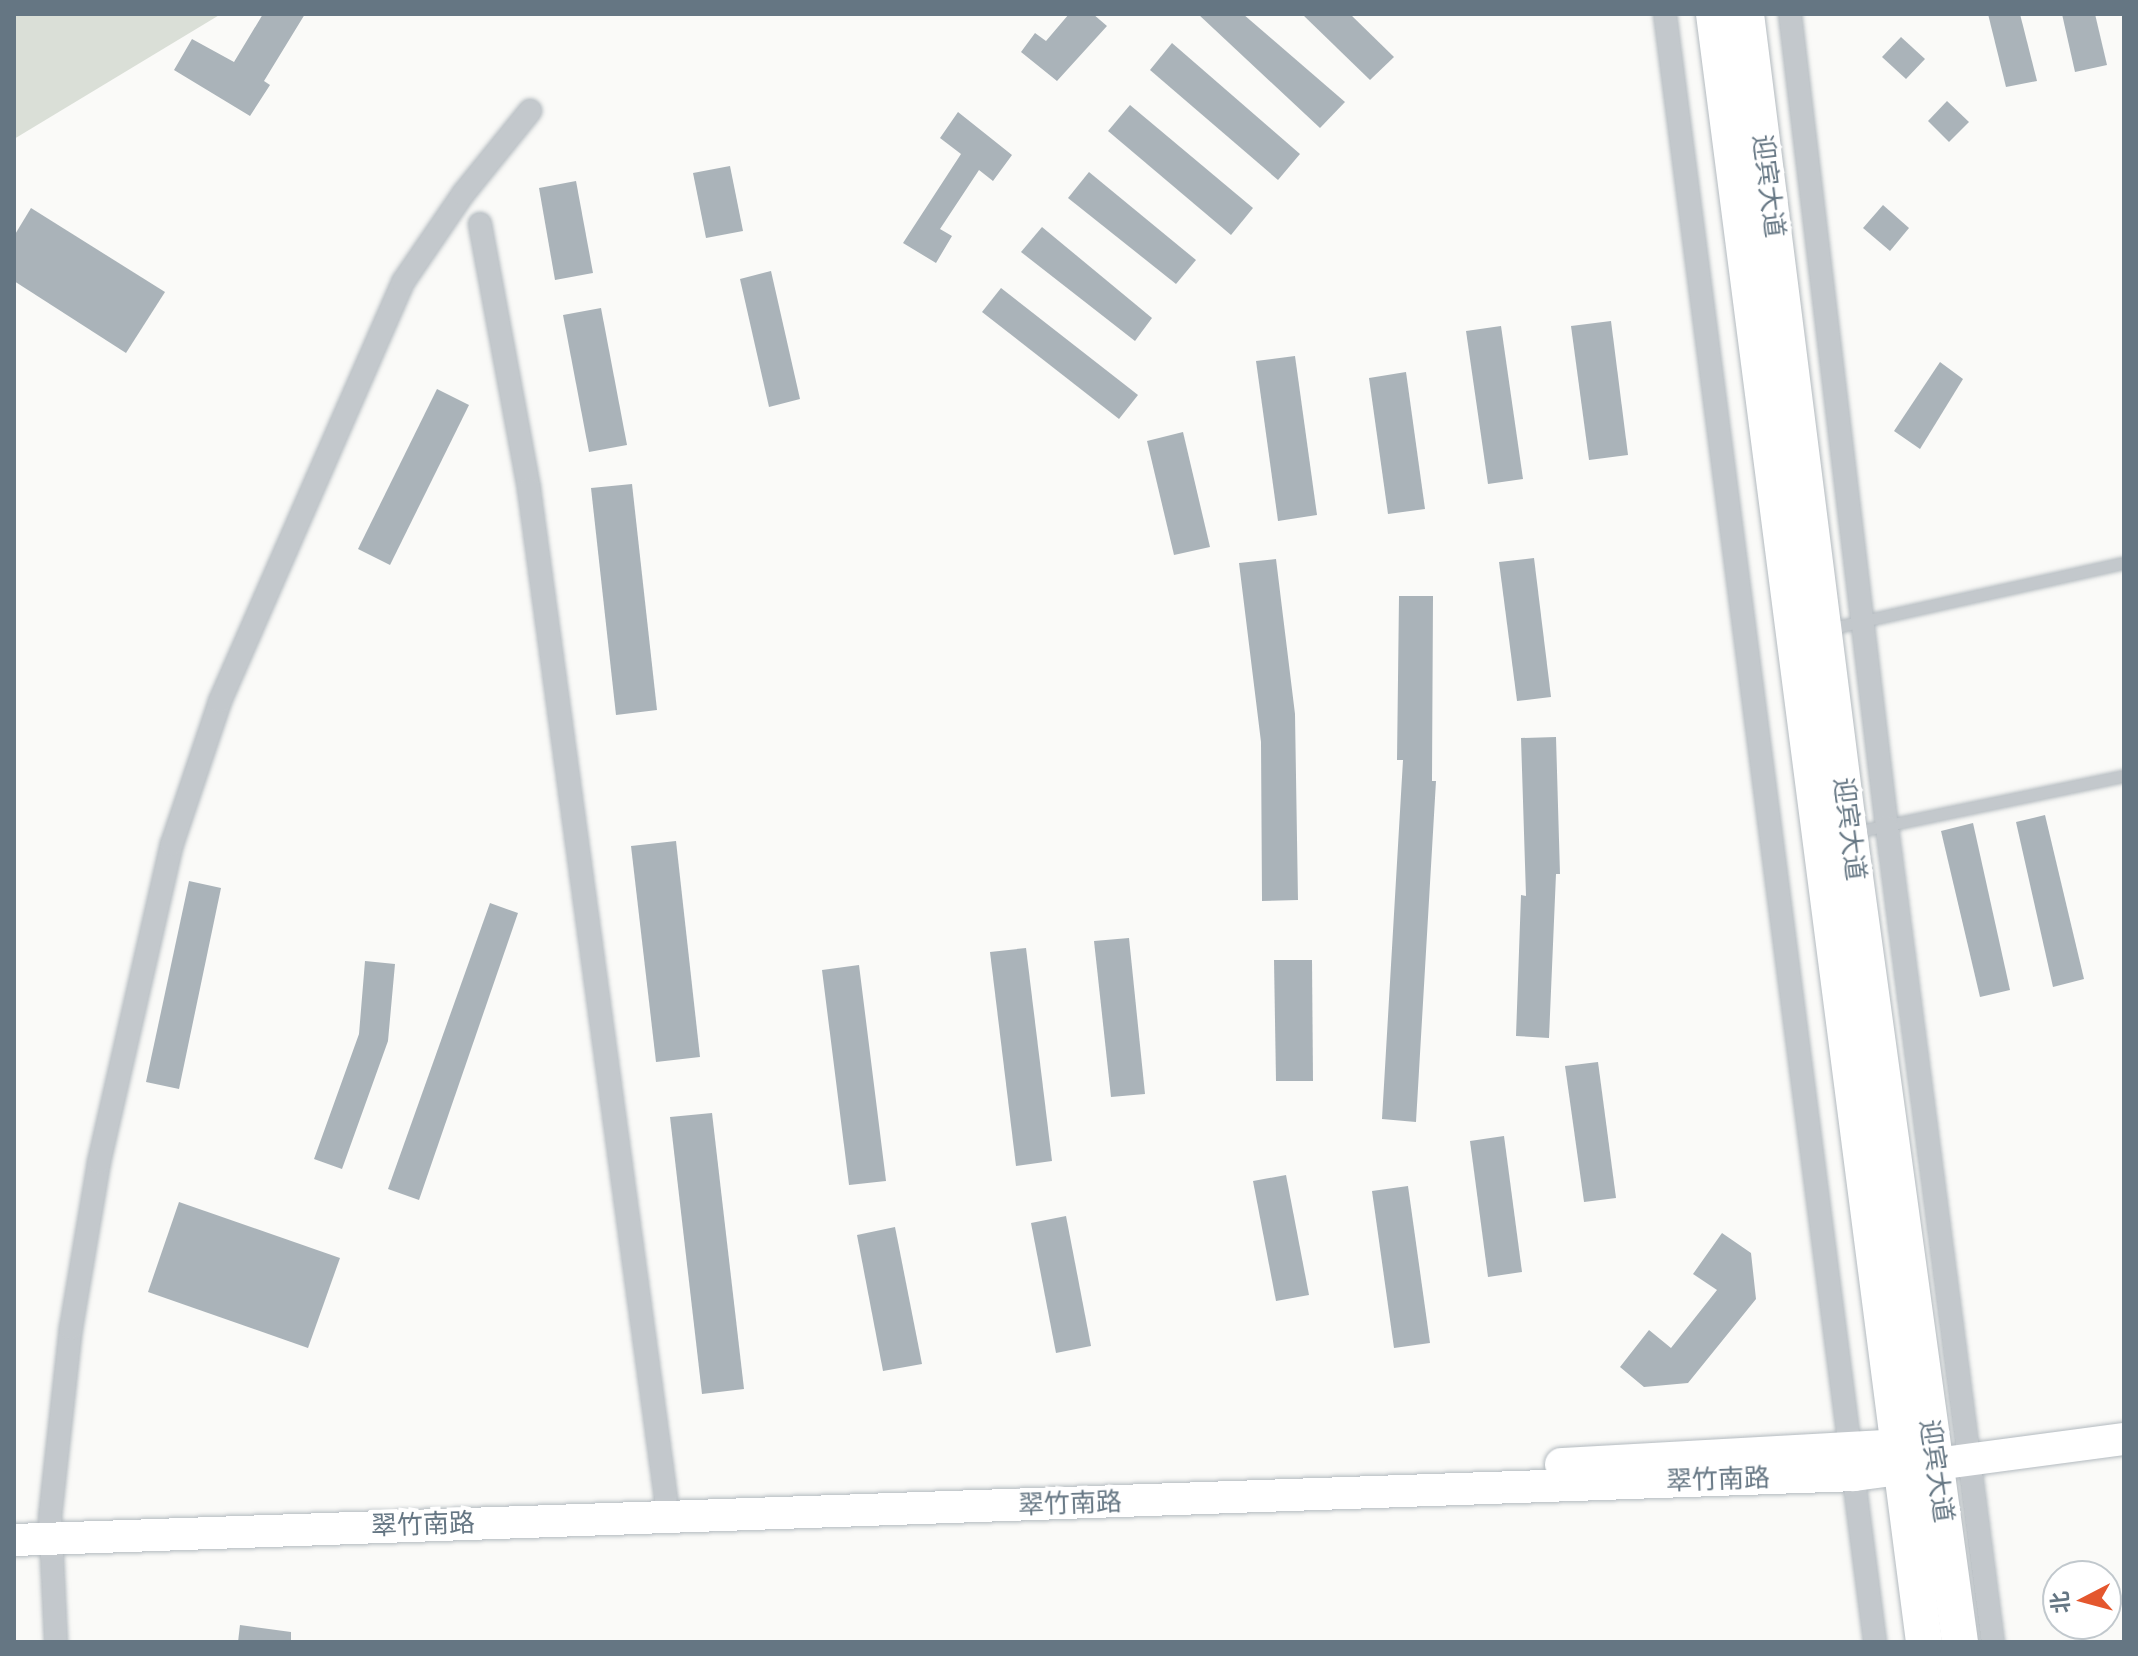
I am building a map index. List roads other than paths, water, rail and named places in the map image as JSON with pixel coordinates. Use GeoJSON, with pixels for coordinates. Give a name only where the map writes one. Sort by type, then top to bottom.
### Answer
{"type":"FeatureCollection","features":[{"type":"Feature","properties":{"kind":"main road","name":"迎宾大道"},"geometry":{"type":"LineString","coordinates":[[1714,14],[1808,632],[1834,836],[1934,1454],[1960,1642]]}},
{"type":"Feature","properties":{"kind":"main road","name":"迎宾大道"},"geometry":{"type":"LineString","coordinates":[[1746,14],[1808,632]]}},
{"type":"Feature","properties":{"kind":"main road","name":"翠竹南路"},"geometry":{"type":"LineString","coordinates":[[1934,1454],[2124,1419]]}},
{"type":"Feature","properties":{"kind":"main road","name":"翠竹南路"},"geometry":{"type":"LineString","coordinates":[[14,1519],[50,1528],[1852,1463],[2124,1439]]}},
{"type":"Feature","properties":{"kind":"main road","name":"迎宾大道"},"geometry":{"type":"LineString","coordinates":[[1924,1642],[1934,1454]]}},
{"type":"Feature","properties":{"kind":"main road","name":"翠竹南路"},"geometry":{"type":"LineString","coordinates":[[14,1540],[50,1528],[666,1498],[1852,1463]]}},
{"type":"Feature","properties":{"kind":"street"},"geometry":{"type":"LineString","coordinates":[[1665,14],[1875,1642]]}},
{"type":"Feature","properties":{"kind":"street"},"geometry":{"type":"LineString","coordinates":[[1790,14],[1887,827],[1934,1454],[1993,1642]]}},
{"type":"Feature","properties":{"kind":"street"},"geometry":{"type":"LineString","coordinates":[[56,1642],[50,1528],[71,1328],[99,1162],[172,844],[220,701],[403,282],[463,194],[530,111]]}},
{"type":"Feature","properties":{"kind":"street"},"geometry":{"type":"LineString","coordinates":[[480,224],[529,489],[666,1498]]}},
{"type":"Feature","properties":{"kind":"lane"},"geometry":{"type":"LineString","coordinates":[[1808,632],[2124,563]]}},
{"type":"Feature","properties":{"kind":"lane"},"geometry":{"type":"LineString","coordinates":[[1834,836],[2124,776]]}}]}
